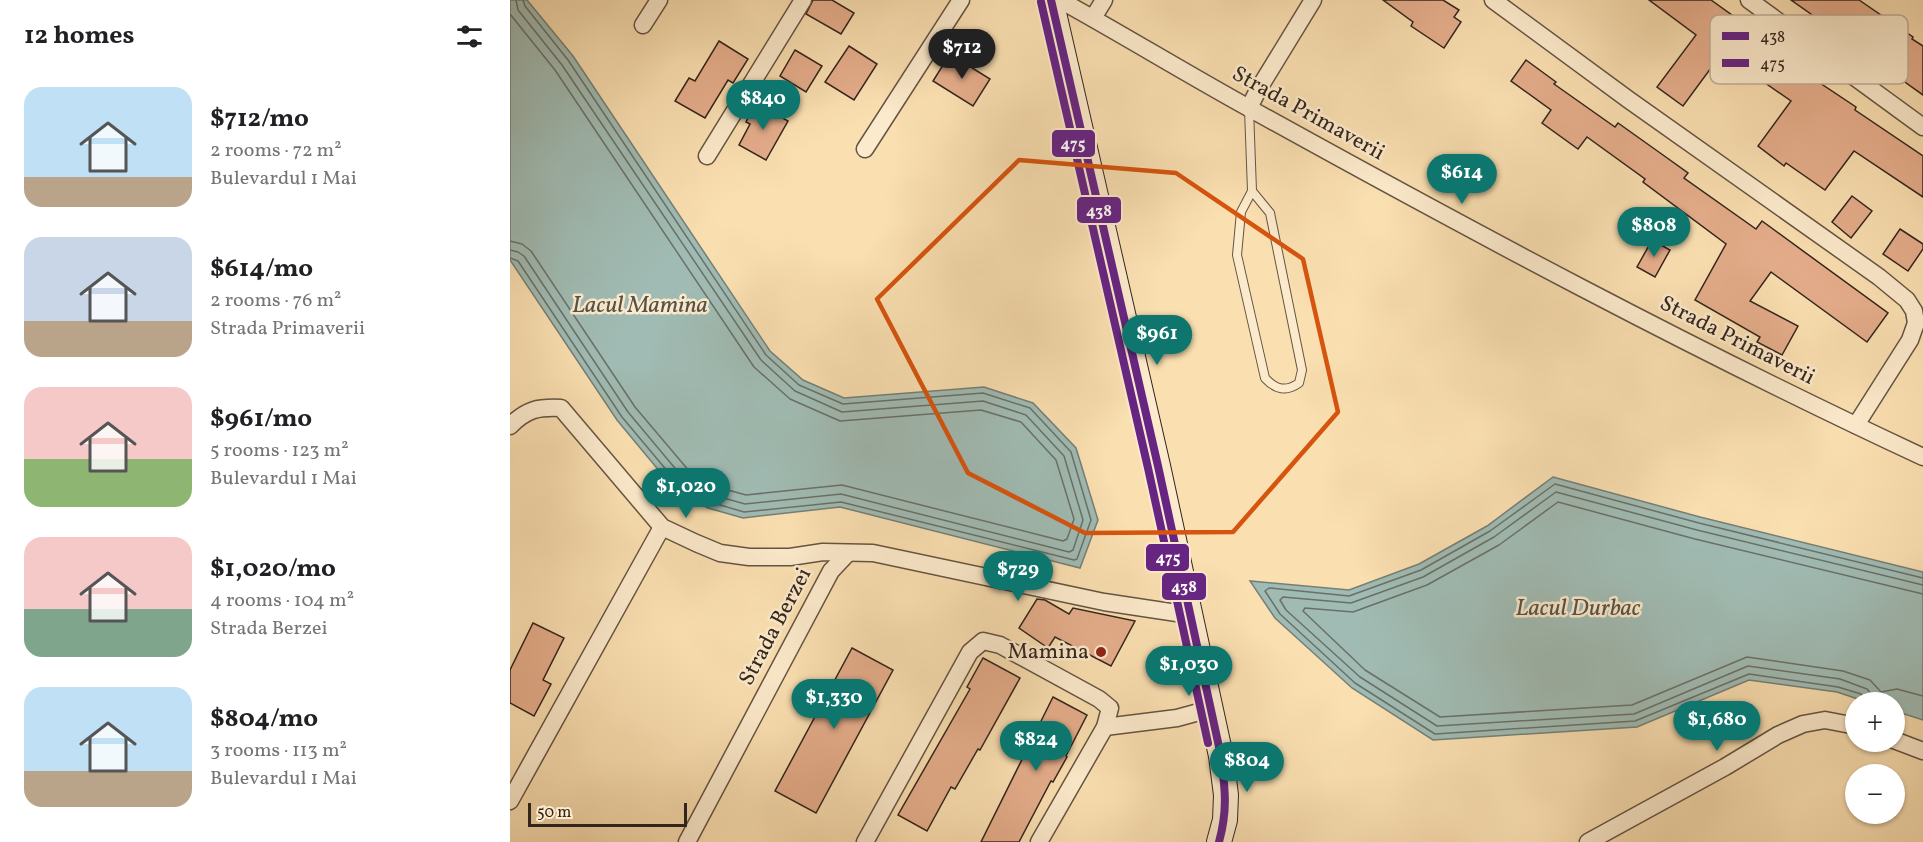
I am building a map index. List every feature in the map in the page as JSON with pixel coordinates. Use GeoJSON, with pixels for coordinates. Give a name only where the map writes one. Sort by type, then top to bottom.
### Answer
{"type":"FeatureCollection","features":[{"type":"Feature","properties":{"kind":"main road"},"geometry":{"type":"LineString","coordinates":[[1051,0],[1158,466],[1222,766],[1226,795],[1226,834]]}},
{"type":"Feature","properties":{"kind":"street"},"geometry":{"type":"LineString","coordinates":[[643,25],[659,0]]}},
{"type":"Feature","properties":{"kind":"street"},"geometry":{"type":"LineString","coordinates":[[707,156],[802,0]]}},
{"type":"Feature","properties":{"kind":"street"},"geometry":{"type":"LineString","coordinates":[[866,149],[960,0]]}},
{"type":"Feature","properties":{"kind":"street","name":"Strada Primaverii"},"geometry":{"type":"LineString","coordinates":[[1060,0],[1249,108],[1552,273],[1923,457]]}},
{"type":"Feature","properties":{"kind":"street"},"geometry":{"type":"LineString","coordinates":[[1093,18],[1104,0]]}},
{"type":"Feature","properties":{"kind":"street"},"geometry":{"type":"LineString","coordinates":[[1249,108],[1313,0]]}},
{"type":"Feature","properties":{"kind":"street"},"geometry":{"type":"LineString","coordinates":[[1493,0],[1629,100],[1879,277],[1907,300],[1920,321],[1856,425]]}},
{"type":"Feature","properties":{"kind":"street"},"geometry":{"type":"LineString","coordinates":[[1749,0],[1770,15]]}},
{"type":"Feature","properties":{"kind":"street"},"geometry":{"type":"LineString","coordinates":[[1864,84],[1923,127]]}},
{"type":"Feature","properties":{"kind":"street"},"geometry":{"type":"LineString","coordinates":[[510,426],[523,413],[543,407],[561,408],[662,527],[720,553],[740,556],[790,557],[823,552],[858,551],[1104,602],[1190,615]]}},
{"type":"Feature","properties":{"kind":"street"},"geometry":{"type":"LineString","coordinates":[[510,801],[662,527]]}},
{"type":"Feature","properties":{"kind":"street","name":"Strada Berzei"},"geometry":{"type":"LineString","coordinates":[[687,842],[831,571],[848,553]]}},
{"type":"Feature","properties":{"kind":"street"},"geometry":{"type":"LineString","coordinates":[[865,842],[970,652],[983,641],[1000,645],[1099,699],[1110,708],[1105,727],[1039,842]]}},
{"type":"Feature","properties":{"kind":"street"},"geometry":{"type":"LineString","coordinates":[[1105,727],[1177,718],[1210,709]]}},
{"type":"Feature","properties":{"kind":"street"},"geometry":{"type":"LineString","coordinates":[[1587,842],[1725,767],[1778,735],[1803,724],[1825,720],[1845,724]]}},
{"type":"Feature","properties":{"kind":"street"},"geometry":{"type":"LineString","coordinates":[[1905,744],[1923,751]]}},
{"type":"Feature","properties":{"kind":"lane"},"geometry":{"type":"LineString","coordinates":[[1249,108],[1252,191],[1241,212],[1237,255],[1265,378],[1272,386],[1282,389],[1291,388],[1299,383],[1302,370],[1270,213],[1252,191]]}},
{"type":"Feature","properties":{"kind":"highlighted area"},"geometry":{"type":"Polygon","coordinates":[[[1019,160],[1176,173],[1303,259],[1338,412],[1233,532],[1085,533],[968,473],[877,299],[1019,160]]]}},
{"type":"Feature","properties":{"kind":"water","name":"Lacul Mamina"},"geometry":{"type":"Polygon","coordinates":[[[510,0],[527,0],[573,56],[770,351],[803,380],[844,398],[984,387],[1033,403],[1076,448],[1098,520],[1080,568],[840,507],[743,518],[708,508],[675,490],[617,420],[510,260],[510,0]]]}},
{"type":"Feature","properties":{"kind":"water","name":"Lacul Durbac"},"geometry":{"type":"Polygon","coordinates":[[[1553,477],[1700,517],[1923,572],[1923,720],[1905,714],[1905,692],[1845,692],[1845,695],[1749,680],[1637,727],[1433,740],[1352,688],[1275,618],[1250,581],[1349,590],[1419,564],[1487,526],[1553,477]]]}},
{"type":"Feature","properties":{"kind":"building"},"geometry":{"type":"Polygon","coordinates":[[[813,0],[832,0],[854,13],[841,34],[806,14],[813,0]]]}},
{"type":"Feature","properties":{"kind":"building"},"geometry":{"type":"Polygon","coordinates":[[[1383,0],[1443,0],[1459,10],[1454,17],[1461,22],[1444,48],[1411,26],[1413,22],[1383,0]]]}},
{"type":"Feature","properties":{"kind":"building"},"geometry":{"type":"Polygon","coordinates":[[[1649,0],[1711,0],[1732,15],[1710,15],[1710,69],[1683,106],[1657,87],[1696,35],[1649,0]]]}},
{"type":"Feature","properties":{"kind":"building"},"geometry":{"type":"Polygon","coordinates":[[[1791,0],[1859,0],[1881,15],[1812,15],[1791,0]]]}},
{"type":"Feature","properties":{"kind":"building"},"geometry":{"type":"Polygon","coordinates":[[[1908,34],[1923,46],[1923,95],[1908,84],[1908,34]]]}},
{"type":"Feature","properties":{"kind":"building"},"geometry":{"type":"Polygon","coordinates":[[[719,41],[748,59],[733,83],[728,80],[705,118],[675,101],[689,78],[695,81],[719,41]]]}},
{"type":"Feature","properties":{"kind":"building"},"geometry":{"type":"Polygon","coordinates":[[[849,46],[877,64],[854,100],[825,82],[849,46]]]}},
{"type":"Feature","properties":{"kind":"building"},"geometry":{"type":"Polygon","coordinates":[[[795,50],[822,66],[806,92],[780,76],[795,50]]]}},
{"type":"Feature","properties":{"kind":"building"},"geometry":{"type":"Polygon","coordinates":[[[950,54],[990,79],[973,106],[933,81],[950,54]]]}},
{"type":"Feature","properties":{"kind":"building"},"geometry":{"type":"Polygon","coordinates":[[[1526,60],[1556,82],[1554,84],[1615,127],[1618,123],[1688,173],[1684,178],[1756,229],[1762,221],[1888,313],[1867,342],[1771,272],[1750,301],[1798,326],[1782,355],[1757,342],[1760,337],[1695,300],[1726,244],[1643,182],[1645,179],[1587,137],[1578,149],[1542,123],[1551,110],[1511,81],[1526,60]]]}},
{"type":"Feature","properties":{"kind":"building"},"geometry":{"type":"Polygon","coordinates":[[[1767,84],[1822,84],[1856,107],[1855,110],[1923,156],[1923,197],[1854,151],[1825,190],[1786,163],[1784,166],[1758,146],[1791,101],[1767,84]]]}},
{"type":"Feature","properties":{"kind":"building"},"geometry":{"type":"Polygon","coordinates":[[[756,103],[788,121],[766,160],[739,145],[750,124],[746,122],[756,103]]]}},
{"type":"Feature","properties":{"kind":"building"},"geometry":{"type":"Polygon","coordinates":[[[1852,196],[1872,211],[1851,238],[1832,222],[1852,196]]]}},
{"type":"Feature","properties":{"kind":"building"},"geometry":{"type":"Polygon","coordinates":[[[1900,229],[1923,244],[1923,249],[1908,271],[1883,254],[1900,229]]]}},
{"type":"Feature","properties":{"kind":"building"},"geometry":{"type":"Polygon","coordinates":[[[1652,240],[1670,250],[1655,277],[1637,267],[1652,240]]]}},
{"type":"Feature","properties":{"kind":"building","name":"Mamina"},"geometry":{"type":"Polygon","coordinates":[[[1037,599],[1045,600],[1069,614],[1073,608],[1135,621],[1111,666],[1055,637],[1048,648],[1019,628],[1037,599]]]}},
{"type":"Feature","properties":{"kind":"building"},"geometry":{"type":"Polygon","coordinates":[[[533,623],[564,638],[543,680],[551,684],[534,716],[510,703],[510,670],[533,623]]]}},
{"type":"Feature","properties":{"kind":"building"},"geometry":{"type":"Polygon","coordinates":[[[852,648],[893,670],[816,813],[775,791],[852,648]]]}},
{"type":"Feature","properties":{"kind":"building"},"geometry":{"type":"Polygon","coordinates":[[[983,658],[1020,678],[980,750],[978,749],[955,789],[951,787],[927,831],[898,815],[970,689],[967,687],[983,658]]]}},
{"type":"Feature","properties":{"kind":"building"},"geometry":{"type":"Polygon","coordinates":[[[1053,697],[1087,715],[1067,757],[1053,782],[1051,781],[1019,842],[981,842],[1053,697]]]}},
{"type":"Feature","properties":{"kind":"transit line","name":"438"},"geometry":{"type":"LineString","coordinates":[[1051,0],[1158,466],[1221,756],[1225,799],[1219,842]]}},
{"type":"Feature","properties":{"kind":"transit line","name":"475"},"geometry":{"type":"LineString","coordinates":[[1041,2],[1148,468],[1208,743]]}},
{"type":"Feature","properties":{"kind":"place","name":"Mamina"},"geometry":{"type":"Point","coordinates":[1101,652]}}]}
